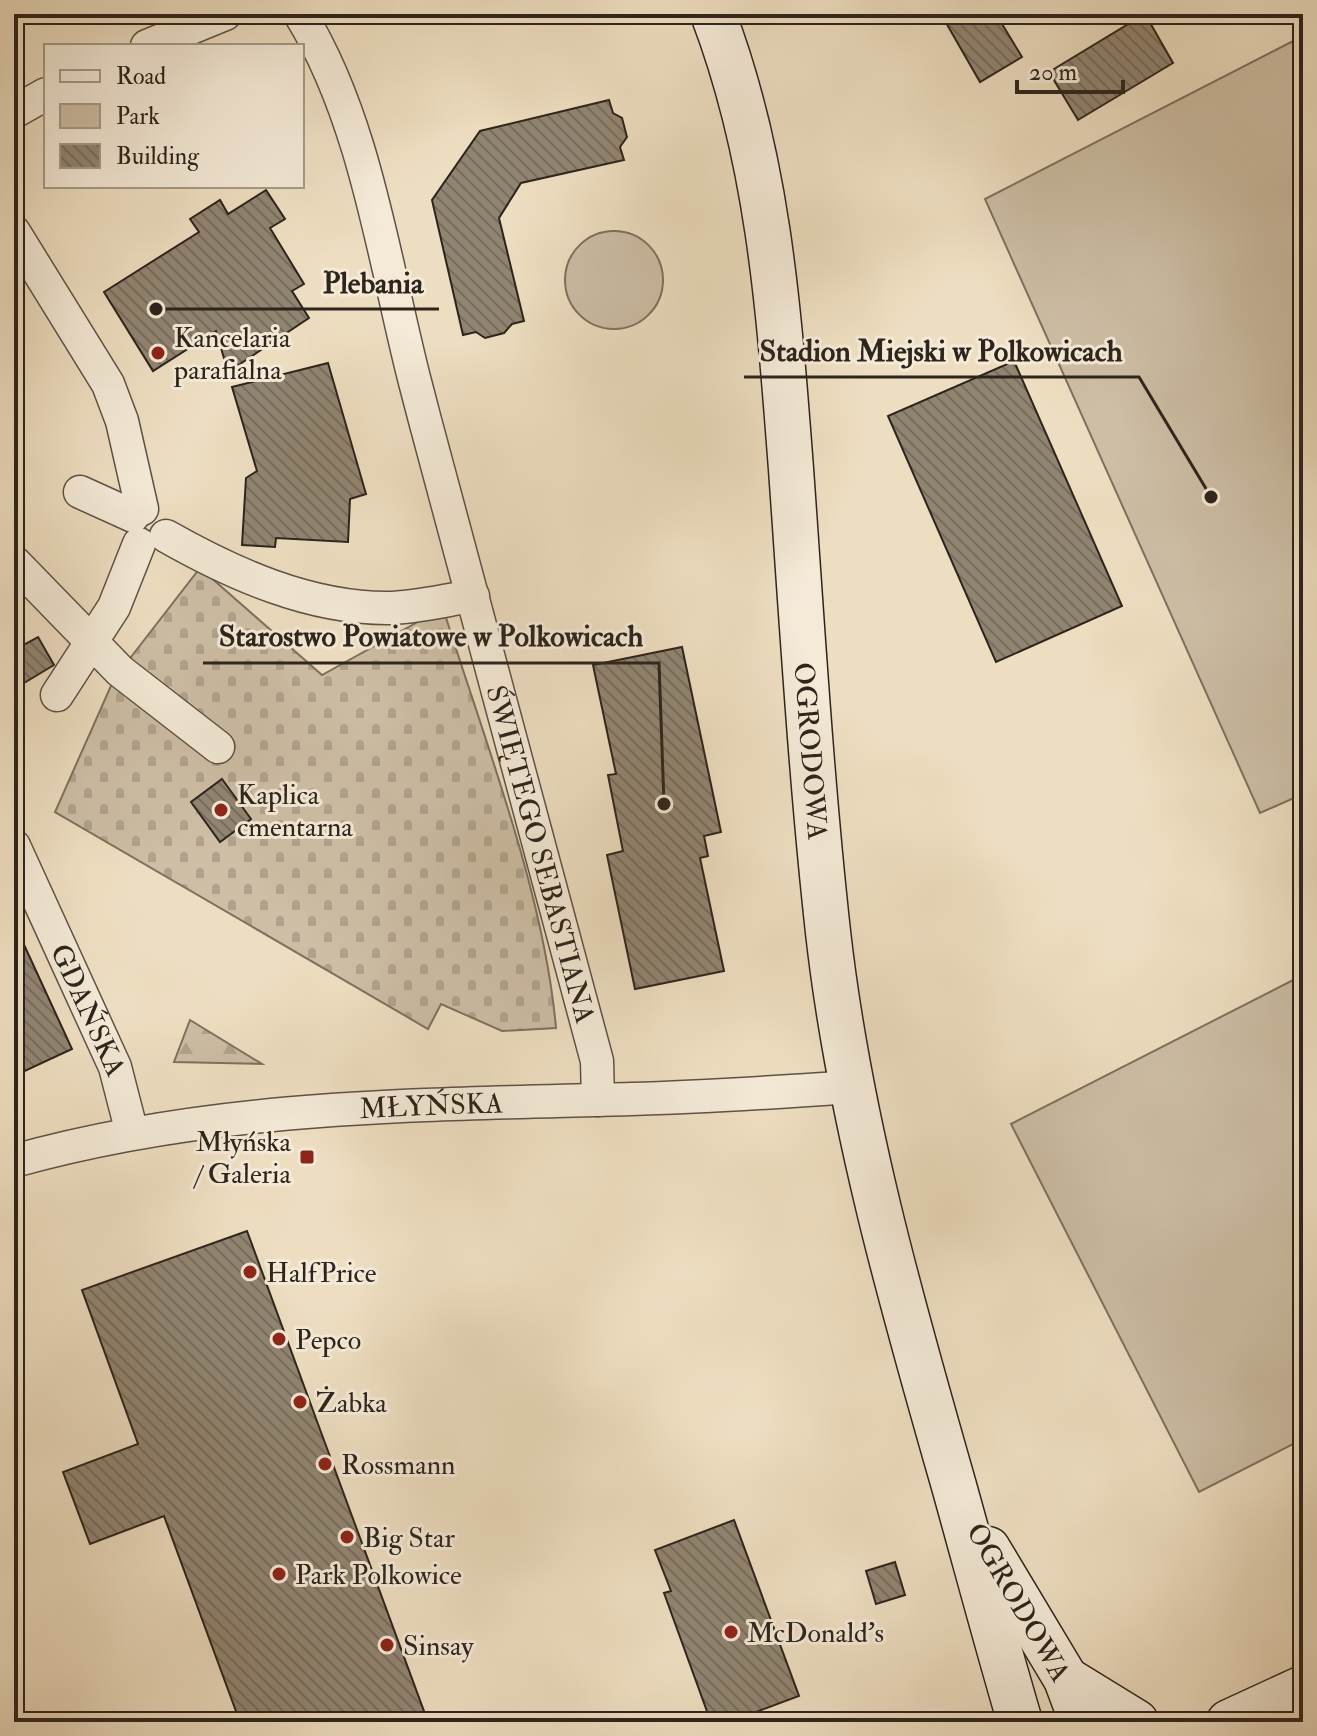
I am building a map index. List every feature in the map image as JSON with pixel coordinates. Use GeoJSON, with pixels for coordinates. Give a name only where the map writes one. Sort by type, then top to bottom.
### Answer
{"type":"FeatureCollection","features":[{"type":"Feature","properties":{"kind":"street"},"geometry":{"type":"LineString","coordinates":[[152,44],[225,14]]}},
{"type":"Feature","properties":{"kind":"street","name":"ŚWIĘTEGO SEBASTIANA"},"geometry":{"type":"LineString","coordinates":[[300,14],[335,80],[354,137],[597,1061],[598,1100]]}},
{"type":"Feature","properties":{"kind":"street","name":"OGRODOWA"},"geometry":{"type":"LineString","coordinates":[[713,14],[740,88],[753,142],[777,278],[816,822],[829,940],[855,1087],[917,1366],[1020,1722]]}},
{"type":"Feature","properties":{"kind":"street"},"geometry":{"type":"LineString","coordinates":[[14,112],[44,95]]}},
{"type":"Feature","properties":{"kind":"street"},"geometry":{"type":"LineString","coordinates":[[14,232],[108,384],[122,421],[145,526],[114,607],[57,695]]}},
{"type":"Feature","properties":{"kind":"street"},"geometry":{"type":"LineString","coordinates":[[80,492],[200,555],[310,600],[388,608],[473,596]]}},
{"type":"Feature","properties":{"kind":"street"},"geometry":{"type":"LineString","coordinates":[[14,562],[120,671],[218,747]]}},
{"type":"Feature","properties":{"kind":"street","name":"GDAŃSKA"},"geometry":{"type":"LineString","coordinates":[[14,846],[115,1067],[132,1133]]}},
{"type":"Feature","properties":{"kind":"street","name":"MŁYŃSKA"},"geometry":{"type":"LineString","coordinates":[[14,1161],[132,1133],[300,1111],[462,1101],[598,1100],[855,1087]]}},
{"type":"Feature","properties":{"kind":"street","name":"OGRODOWA"},"geometry":{"type":"LineString","coordinates":[[953,1483],[1018,1603],[1066,1679],[1082,1722]]}},
{"type":"Feature","properties":{"kind":"street"},"geometry":{"type":"LineString","coordinates":[[989,1722],[998,1648]]}},
{"type":"Feature","properties":{"kind":"street"},"geometry":{"type":"LineString","coordinates":[[1066,1679],[1136,1722]]}},
{"type":"Feature","properties":{"kind":"street"},"geometry":{"type":"LineString","coordinates":[[1229,1722],[1303,1688]]}},
{"type":"Feature","properties":{"kind":"green space"},"geometry":{"type":"Polygon","coordinates":[[[1303,36],[1303,794],[1260,813],[985,199],[1303,36]]]}},
{"type":"Feature","properties":{"kind":"green space"},"geometry":{"type":"Polygon","coordinates":[[[614,231],[633,234],[649,245],[660,261],[663,280],[660,299],[649,315],[633,326],[614,329],[595,326],[579,315],[568,299],[565,280],[568,261],[579,245],[595,234],[614,231]]]}},
{"type":"Feature","properties":{"kind":"green space"},"geometry":{"type":"Polygon","coordinates":[[[200,568],[322,675],[443,608],[526,870],[539,923],[556,1028],[502,1031],[441,1004],[428,1029],[55,812],[114,679],[200,568]]]}},
{"type":"Feature","properties":{"kind":"green space"},"geometry":{"type":"Polygon","coordinates":[[[1303,975],[1303,1439],[1199,1492],[1011,1124],[1303,975]]]}},
{"type":"Feature","properties":{"kind":"green space"},"geometry":{"type":"Polygon","coordinates":[[[190,1020],[262,1064],[174,1062],[190,1020]]]}},
{"type":"Feature","properties":{"kind":"building"},"geometry":{"type":"Polygon","coordinates":[[[941,14],[996,14],[1022,57],[980,82],[941,14]]]}},
{"type":"Feature","properties":{"kind":"building"},"geometry":{"type":"Polygon","coordinates":[[[1145,14],[1173,63],[1078,120],[1049,72],[1145,14]]]}},
{"type":"Feature","properties":{"kind":"building"},"geometry":{"type":"Polygon","coordinates":[[[609,100],[613,113],[622,118],[627,137],[620,147],[624,160],[521,183],[499,218],[524,321],[512,324],[504,333],[485,338],[476,332],[463,335],[432,200],[480,131],[609,100]]]}},
{"type":"Feature","properties":{"kind":"building"},"geometry":{"type":"Polygon","coordinates":[[[266,190],[285,219],[270,228],[304,284],[292,291],[309,318],[228,372],[216,331],[153,371],[104,292],[199,232],[190,219],[220,200],[228,214],[266,190]]]}},
{"type":"Feature","properties":{"kind":"building"},"geometry":{"type":"Polygon","coordinates":[[[1014,361],[1122,606],[996,662],[888,416],[1014,361]]]}},
{"type":"Feature","properties":{"kind":"building"},"geometry":{"type":"Polygon","coordinates":[[[328,363],[366,494],[350,499],[348,542],[276,538],[275,547],[242,545],[246,478],[257,471],[232,387],[328,363]]]}},
{"type":"Feature","properties":{"kind":"building"},"geometry":{"type":"Polygon","coordinates":[[[38,637],[54,665],[14,689],[14,650],[38,637]]]}},
{"type":"Feature","properties":{"kind":"building"},"geometry":{"type":"Polygon","coordinates":[[[682,647],[721,832],[704,836],[708,856],[700,858],[724,971],[635,989],[607,855],[623,851],[608,775],[616,774],[593,665],[682,647]]]}},
{"type":"Feature","properties":{"kind":"building","name":"Kaplica cmentarna"},"geometry":{"type":"Polygon","coordinates":[[[222,779],[251,819],[220,842],[191,802],[222,779]]]}},
{"type":"Feature","properties":{"kind":"building"},"geometry":{"type":"Polygon","coordinates":[[[14,923],[72,1049],[14,1076],[14,923]]]}},
{"type":"Feature","properties":{"kind":"building"},"geometry":{"type":"Polygon","coordinates":[[[247,1231],[428,1722],[240,1722],[164,1516],[90,1544],[63,1472],[138,1444],[82,1290],[247,1231]]]}},
{"type":"Feature","properties":{"kind":"building","name":"McDonald's"},"geometry":{"type":"Polygon","coordinates":[[[734,1520],[799,1696],[729,1722],[720,1722],[715,1712],[708,1714],[664,1593],[671,1591],[655,1550],[734,1520]]]}},
{"type":"Feature","properties":{"kind":"building"},"geometry":{"type":"Polygon","coordinates":[[[895,1562],[905,1595],[876,1604],[866,1571],[895,1562]]]}},
{"type":"Feature","properties":{"kind":"place","name":"Plebania"},"geometry":{"type":"Point","coordinates":[156,309]}},
{"type":"Feature","properties":{"kind":"place","name":"Kancelaria parafialna"},"geometry":{"type":"Point","coordinates":[158,353]}},
{"type":"Feature","properties":{"kind":"place","name":"Stadion Miejski w Polkowicach"},"geometry":{"type":"Point","coordinates":[1211,497]}},
{"type":"Feature","properties":{"kind":"place","name":"Starostwo Powiatowe w Polkowicach"},"geometry":{"type":"Point","coordinates":[664,804]}},
{"type":"Feature","properties":{"kind":"place","name":"Kaplica cmentarna"},"geometry":{"type":"Point","coordinates":[221,810]}},
{"type":"Feature","properties":{"kind":"place","name":"Młyńska / Galeria"},"geometry":{"type":"Point","coordinates":[307,1157]}},
{"type":"Feature","properties":{"kind":"place","name":"HalfPrice"},"geometry":{"type":"Point","coordinates":[250,1272]}},
{"type":"Feature","properties":{"kind":"place","name":"Pepco"},"geometry":{"type":"Point","coordinates":[279,1339]}},
{"type":"Feature","properties":{"kind":"place","name":"Żabka"},"geometry":{"type":"Point","coordinates":[300,1402]}},
{"type":"Feature","properties":{"kind":"place","name":"Rossmann"},"geometry":{"type":"Point","coordinates":[325,1464]}},
{"type":"Feature","properties":{"kind":"place","name":"Big Star"},"geometry":{"type":"Point","coordinates":[347,1537]}},
{"type":"Feature","properties":{"kind":"place","name":"Park Polkowice"},"geometry":{"type":"Point","coordinates":[279,1574]}},
{"type":"Feature","properties":{"kind":"place","name":"McDonald's"},"geometry":{"type":"Point","coordinates":[731,1632]}},
{"type":"Feature","properties":{"kind":"place","name":"Sinsay"},"geometry":{"type":"Point","coordinates":[387,1645]}}]}
